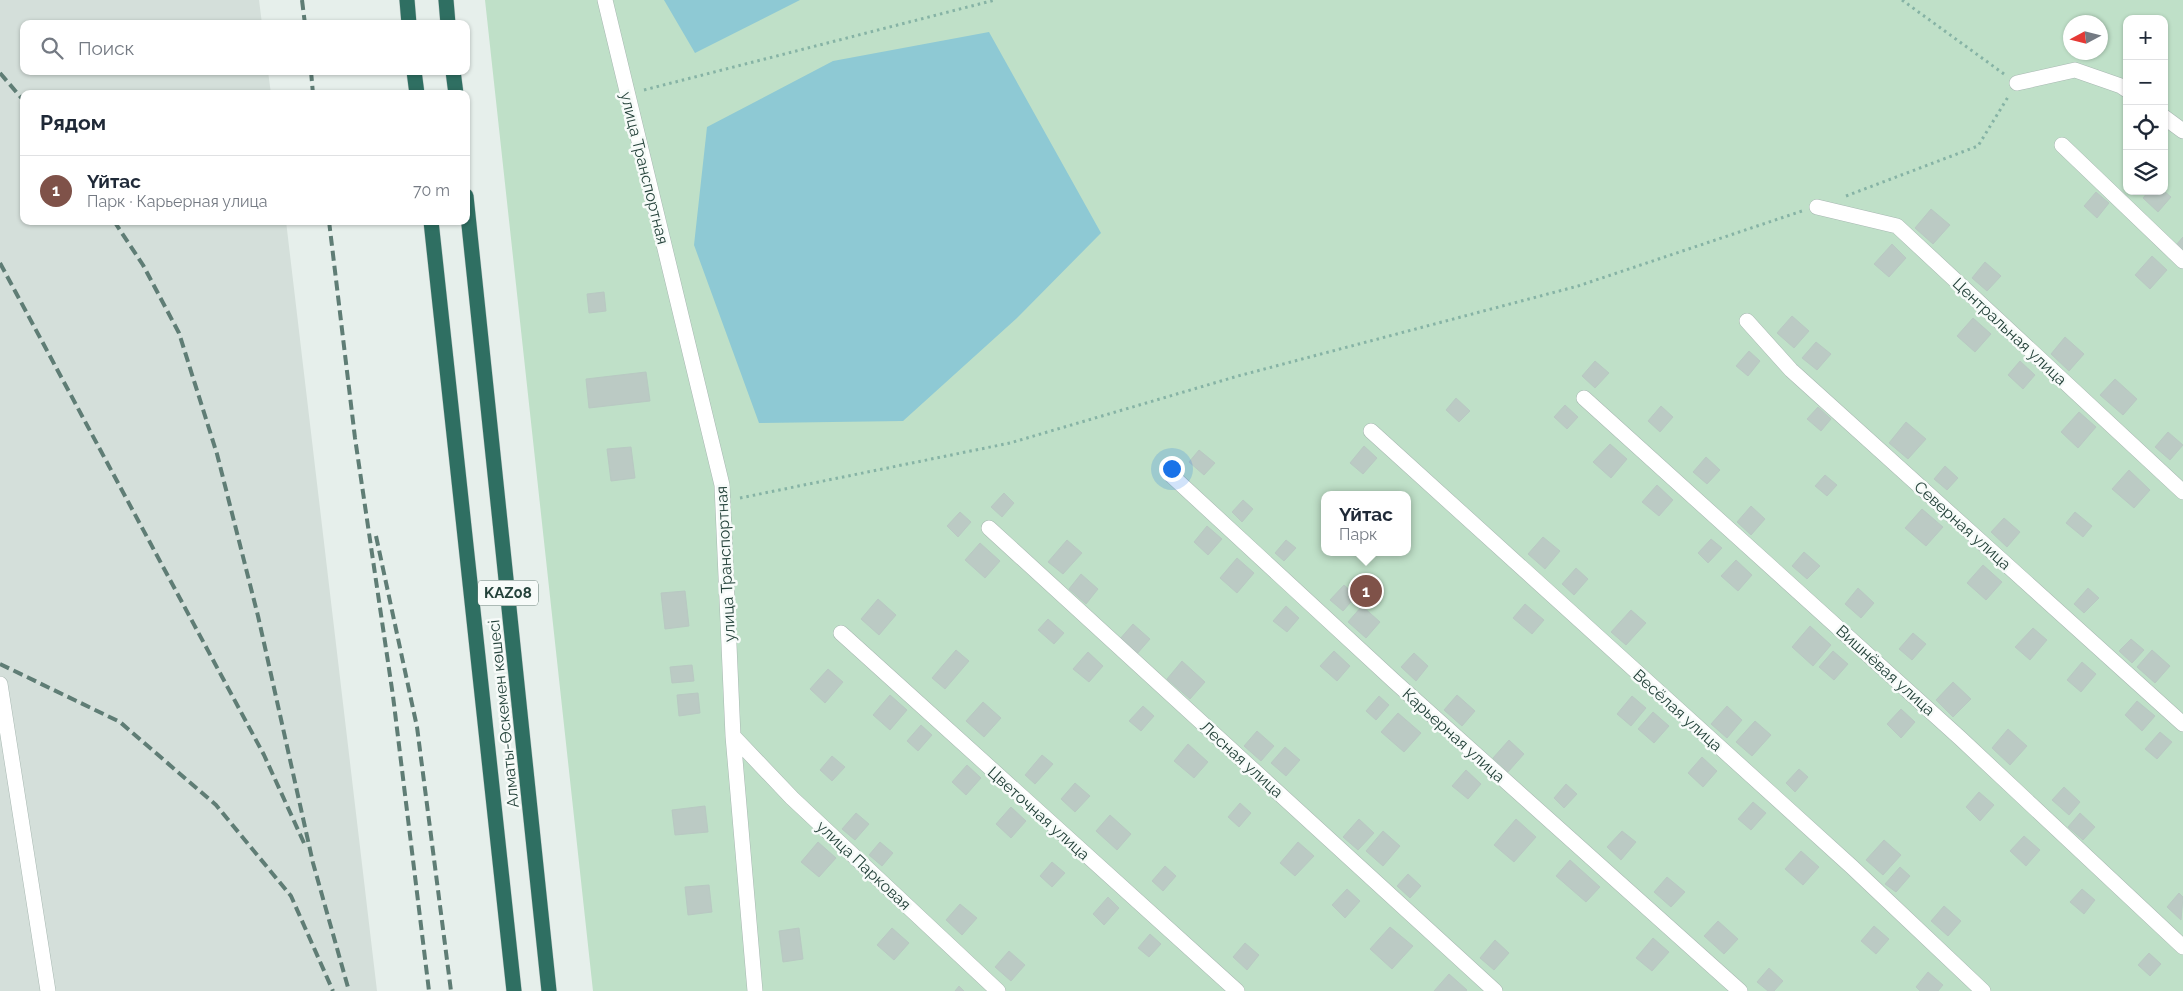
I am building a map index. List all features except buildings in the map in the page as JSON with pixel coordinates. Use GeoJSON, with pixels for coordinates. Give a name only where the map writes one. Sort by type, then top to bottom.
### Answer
{"type":"FeatureCollection","features":[{"type":"Feature","properties":{"kind":"highway"},"geometry":{"type":"LineString","coordinates":[[407,0],[409,20]]}},
{"type":"Feature","properties":{"kind":"highway"},"geometry":{"type":"LineString","coordinates":[[446,0],[448,20]]}},
{"type":"Feature","properties":{"kind":"highway"},"geometry":{"type":"LineString","coordinates":[[415,75],[416,90]]}},
{"type":"Feature","properties":{"kind":"highway"},"geometry":{"type":"LineString","coordinates":[[454,75],[455,90]]}},
{"type":"Feature","properties":{"kind":"highway","name":"Алматы-Өскемен көшесі"},"geometry":{"type":"LineString","coordinates":[[431,225],[514,991]]}},
{"type":"Feature","properties":{"kind":"highway","name":"Алматы-Өскемен көшесі"},"geometry":{"type":"LineString","coordinates":[[469,225],[549,991]]}},
{"type":"Feature","properties":{"kind":"street","name":"улица Транспортная"},"geometry":{"type":"LineString","coordinates":[[604,0],[722,485],[733,736],[755,991]]}},
{"type":"Feature","properties":{"kind":"street"},"geometry":{"type":"LineString","coordinates":[[2017,83],[2075,70],[2123,87]]}},
{"type":"Feature","properties":{"kind":"street"},"geometry":{"type":"LineString","coordinates":[[2168,120],[2183,131]]}},
{"type":"Feature","properties":{"kind":"street"},"geometry":{"type":"LineString","coordinates":[[2062,145],[2183,261]]}},
{"type":"Feature","properties":{"kind":"street","name":"Центральная улица"},"geometry":{"type":"LineString","coordinates":[[1817,207],[1897,226],[2183,492]]}},
{"type":"Feature","properties":{"kind":"street","name":"Северная улица"},"geometry":{"type":"LineString","coordinates":[[1747,321],[1791,370],[2183,724]]}},
{"type":"Feature","properties":{"kind":"street","name":"Вишнёвая улица"},"geometry":{"type":"LineString","coordinates":[[1584,398],[1960,738],[2183,947]]}},
{"type":"Feature","properties":{"kind":"street","name":"Весёлая улица"},"geometry":{"type":"LineString","coordinates":[[1370,431],[1844,861],[1983,991]]}},
{"type":"Feature","properties":{"kind":"street","name":"Карьерная улица"},"geometry":{"type":"LineString","coordinates":[[1171,475],[1394,681],[1740,991]]}},
{"type":"Feature","properties":{"kind":"street","name":"Лесная улица"},"geometry":{"type":"LineString","coordinates":[[989,528],[1495,991]]}},
{"type":"Feature","properties":{"kind":"street","name":"Цветочная улица"},"geometry":{"type":"LineString","coordinates":[[841,633],[1237,991]]}},
{"type":"Feature","properties":{"kind":"street"},"geometry":{"type":"LineString","coordinates":[[0,684],[48,991]]}},
{"type":"Feature","properties":{"kind":"street","name":"улица Парковая"},"geometry":{"type":"LineString","coordinates":[[733,736],[792,798],[998,991]]}},
{"type":"Feature","properties":{"kind":"path"},"geometry":{"type":"LineString","coordinates":[[627,94],[995,0]]}},
{"type":"Feature","properties":{"kind":"path"},"geometry":{"type":"LineString","coordinates":[[723,502],[1010,443],[1238,376],[1578,286],[1817,207],[1978,146],[2017,83],[1902,0]]}},
{"type":"Feature","properties":{"kind":"shaded area"},"geometry":{"type":"Polygon","coordinates":[[[0,0],[259,0],[262,20],[20,20],[20,75],[269,75],[270,90],[20,90],[20,225],[286,225],[377,991],[0,991],[0,0]]]}},
{"type":"Feature","properties":{"kind":"green space"},"geometry":{"type":"Polygon","coordinates":[[[485,0],[2183,0],[2183,991],[593,991],[485,0]]]}},
{"type":"Feature","properties":{"kind":"water"},"geometry":{"type":"Polygon","coordinates":[[[664,0],[800,0],[695,53],[664,0]]]}},
{"type":"Feature","properties":{"kind":"water"},"geometry":{"type":"Polygon","coordinates":[[[989,32],[1101,233],[1017,318],[903,421],[759,423],[694,245],[707,127],[833,61],[989,32]]]}},
{"type":"Feature","properties":{"kind":"railway"},"geometry":{"type":"LineString","coordinates":[[302,0],[304,20]]}},
{"type":"Feature","properties":{"kind":"railway"},"geometry":{"type":"LineString","coordinates":[[0,73],[20,96]]}},
{"type":"Feature","properties":{"kind":"railway"},"geometry":{"type":"LineString","coordinates":[[311,75],[313,90]]}},
{"type":"Feature","properties":{"kind":"railway"},"geometry":{"type":"LineString","coordinates":[[117,225],[143,265],[179,333],[217,454],[258,616],[313,863],[349,991]]}},
{"type":"Feature","properties":{"kind":"railway"},"geometry":{"type":"LineString","coordinates":[[329,225],[355,438],[393,696],[429,991]]}},
{"type":"Feature","properties":{"kind":"railway"},"geometry":{"type":"LineString","coordinates":[[0,263],[264,755],[304,843]]}},
{"type":"Feature","properties":{"kind":"railway"},"geometry":{"type":"LineString","coordinates":[[376,536],[417,727],[451,991]]}},
{"type":"Feature","properties":{"kind":"railway"},"geometry":{"type":"LineString","coordinates":[[0,664],[120,722],[216,805],[291,896],[333,991]]}},
{"type":"Feature","properties":{"kind":"place","name":"Үйтас"},"geometry":{"type":"Point","coordinates":[1366,591]}}]}
